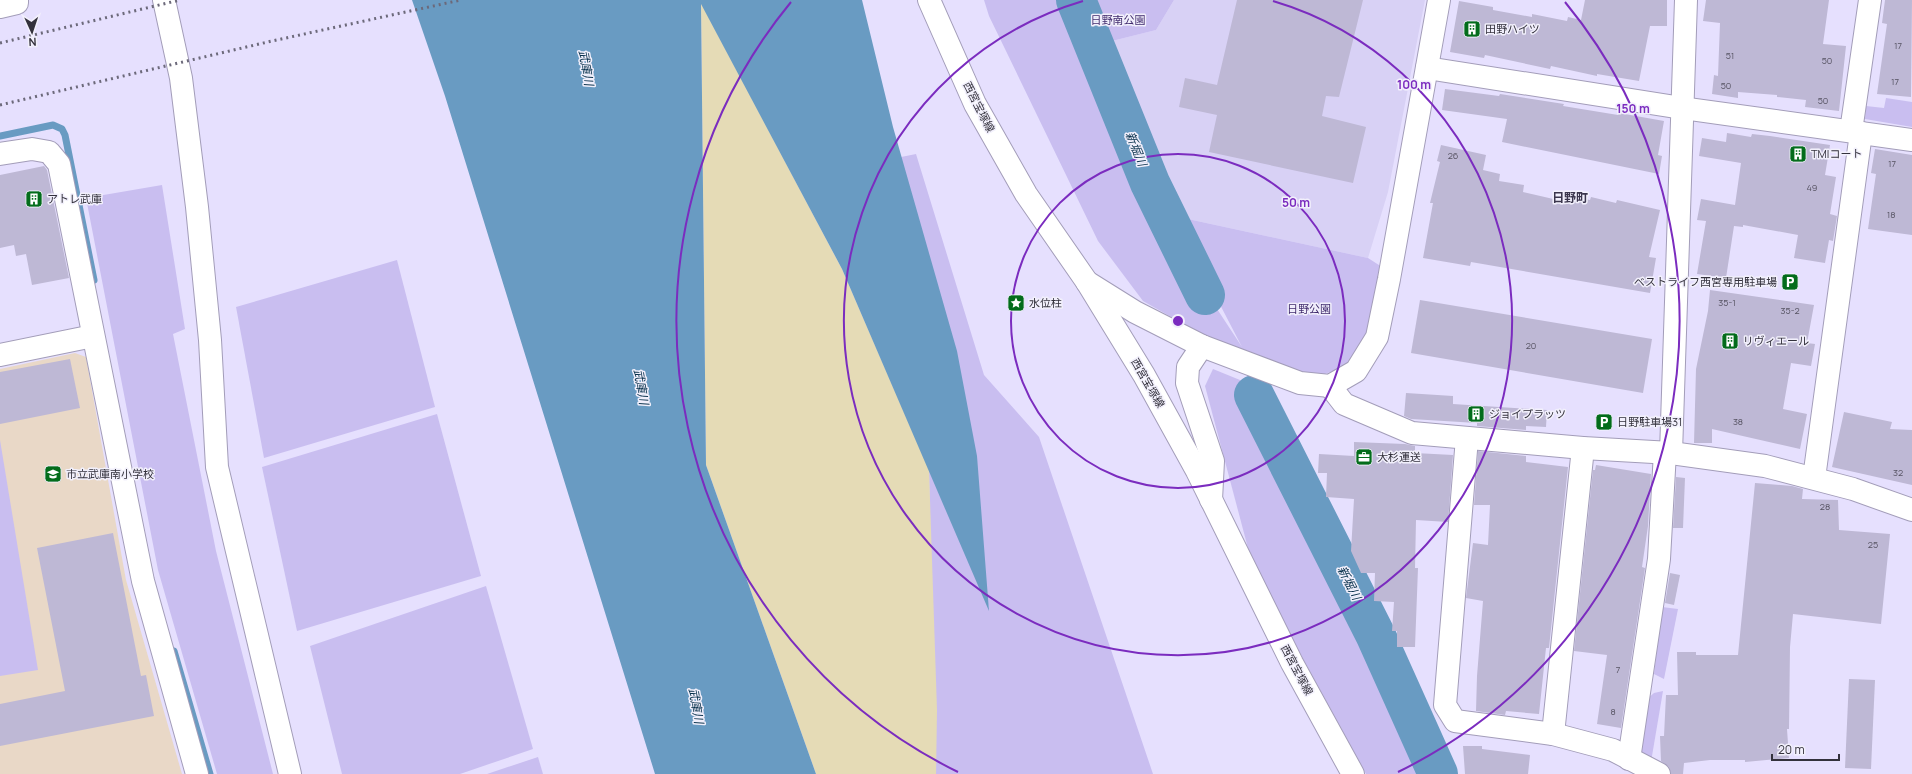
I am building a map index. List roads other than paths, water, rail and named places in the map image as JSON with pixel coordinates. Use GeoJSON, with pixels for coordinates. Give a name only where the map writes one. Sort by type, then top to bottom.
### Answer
{"type":"FeatureCollection","features":[{"type":"Feature","properties":{"kind":"street"},"geometry":{"type":"LineString","coordinates":[[0,7],[17,3],[17,0]]}},
{"type":"Feature","properties":{"kind":"street"},"geometry":{"type":"LineString","coordinates":[[164,0],[181,78],[197,207],[209,332],[217,467],[290,774]]}},
{"type":"Feature","properties":{"kind":"street","name":"西宮宝塚線"},"geometry":{"type":"LineString","coordinates":[[929,0],[979,111],[1026,194],[1087,282],[1144,375],[1211,500],[1292,662],[1353,774]]}},
{"type":"Feature","properties":{"kind":"street"},"geometry":{"type":"LineString","coordinates":[[1087,282],[1135,312],[1202,346],[1300,383],[1330,386],[1356,371],[1377,338],[1427,68],[1438,0]]}},
{"type":"Feature","properties":{"kind":"street"},"geometry":{"type":"LineString","coordinates":[[1629,759],[1659,559],[1668,453],[1686,0]]}},
{"type":"Feature","properties":{"kind":"street"},"geometry":{"type":"LineString","coordinates":[[1814,478],[1856,132],[1870,0]]}},
{"type":"Feature","properties":{"kind":"street"},"geometry":{"type":"LineString","coordinates":[[1427,68],[1682,108],[1912,140]]}},
{"type":"Feature","properties":{"kind":"street"},"geometry":{"type":"LineString","coordinates":[[0,154],[32,149],[49,152],[59,164],[143,581],[172,681],[196,774]]}},
{"type":"Feature","properties":{"kind":"street"},"geometry":{"type":"LineString","coordinates":[[0,355],[93,336]]}},
{"type":"Feature","properties":{"kind":"street"},"geometry":{"type":"LineString","coordinates":[[1202,346],[1188,367],[1188,383],[1213,461],[1211,500]]}},
{"type":"Feature","properties":{"kind":"street"},"geometry":{"type":"LineString","coordinates":[[1330,386],[1344,404],[1389,425],[1412,433],[1583,448],[1668,453],[1765,466],[1853,489],[1912,510]]}},
{"type":"Feature","properties":{"kind":"street"},"geometry":{"type":"LineString","coordinates":[[1467,438],[1445,705],[1455,721],[1553,734],[1613,750],[1660,774]]}},
{"type":"Feature","properties":{"kind":"street"},"geometry":{"type":"LineString","coordinates":[[1553,734],[1583,448]]}},
{"type":"Feature","properties":{"kind":"water","name":"武庫川"},"geometry":{"type":"Polygon","coordinates":[[[412,0],[862,0],[893,127],[957,351],[977,456],[989,611],[842,269],[701,4],[706,465],[816,774],[655,774],[445,96],[412,0]]]}},
{"type":"Feature","properties":{"kind":"waterway","name":"新堀川"},"geometry":{"type":"LineString","coordinates":[[1076,0],[1150,183],[1205,295]]}},
{"type":"Feature","properties":{"kind":"waterway"},"geometry":{"type":"LineString","coordinates":[[0,136],[53,125],[62,129],[65,135],[94,280]]}},
{"type":"Feature","properties":{"kind":"waterway","name":"新堀川"},"geometry":{"type":"LineString","coordinates":[[1254,395],[1376,636],[1438,774]]}},
{"type":"Feature","properties":{"kind":"waterway"},"geometry":{"type":"LineString","coordinates":[[174,651],[210,774]]}},
{"type":"Feature","properties":{"kind":"railway"},"geometry":{"type":"LineString","coordinates":[[0,43],[180,0]]}},
{"type":"Feature","properties":{"kind":"railway"},"geometry":{"type":"LineString","coordinates":[[0,105],[272,41],[461,0]]}},
{"type":"Feature","properties":{"kind":"place","name":"田野ハイツ"},"geometry":{"type":"Point","coordinates":[1472,29]}},
{"type":"Feature","properties":{"kind":"place","name":"TMIコート"},"geometry":{"type":"Point","coordinates":[1798,154]}},
{"type":"Feature","properties":{"kind":"place","name":"アトレ武庫"},"geometry":{"type":"Point","coordinates":[34,199]}},
{"type":"Feature","properties":{"kind":"place","name":"ベストライフ西宮専用駐車場"},"geometry":{"type":"Point","coordinates":[1790,282]}},
{"type":"Feature","properties":{"kind":"place","name":"水位柱"},"geometry":{"type":"Point","coordinates":[1016,303]}},
{"type":"Feature","properties":{"kind":"place","name":"リヴィエール"},"geometry":{"type":"Point","coordinates":[1730,341]}},
{"type":"Feature","properties":{"kind":"place","name":"ジョイプラッツ"},"geometry":{"type":"Point","coordinates":[1476,414]}},
{"type":"Feature","properties":{"kind":"place","name":"日野駐車場31"},"geometry":{"type":"Point","coordinates":[1604,422]}},
{"type":"Feature","properties":{"kind":"place","name":"大杉運送"},"geometry":{"type":"Point","coordinates":[1364,457]}},
{"type":"Feature","properties":{"kind":"place","name":"市立武庫南小学校"},"geometry":{"type":"Point","coordinates":[53,474]}},
{"type":"Feature","properties":{"kind":"district","name":"日野町"},"geometry":{"type":"Point","coordinates":[1570,198]}},
{"type":"Feature","properties":{"kind":"park label","name":"日野南公園"},"geometry":{"type":"Point","coordinates":[1118,20]}},
{"type":"Feature","properties":{"kind":"park label","name":"日野公園"},"geometry":{"type":"Point","coordinates":[1309,309]}}]}
